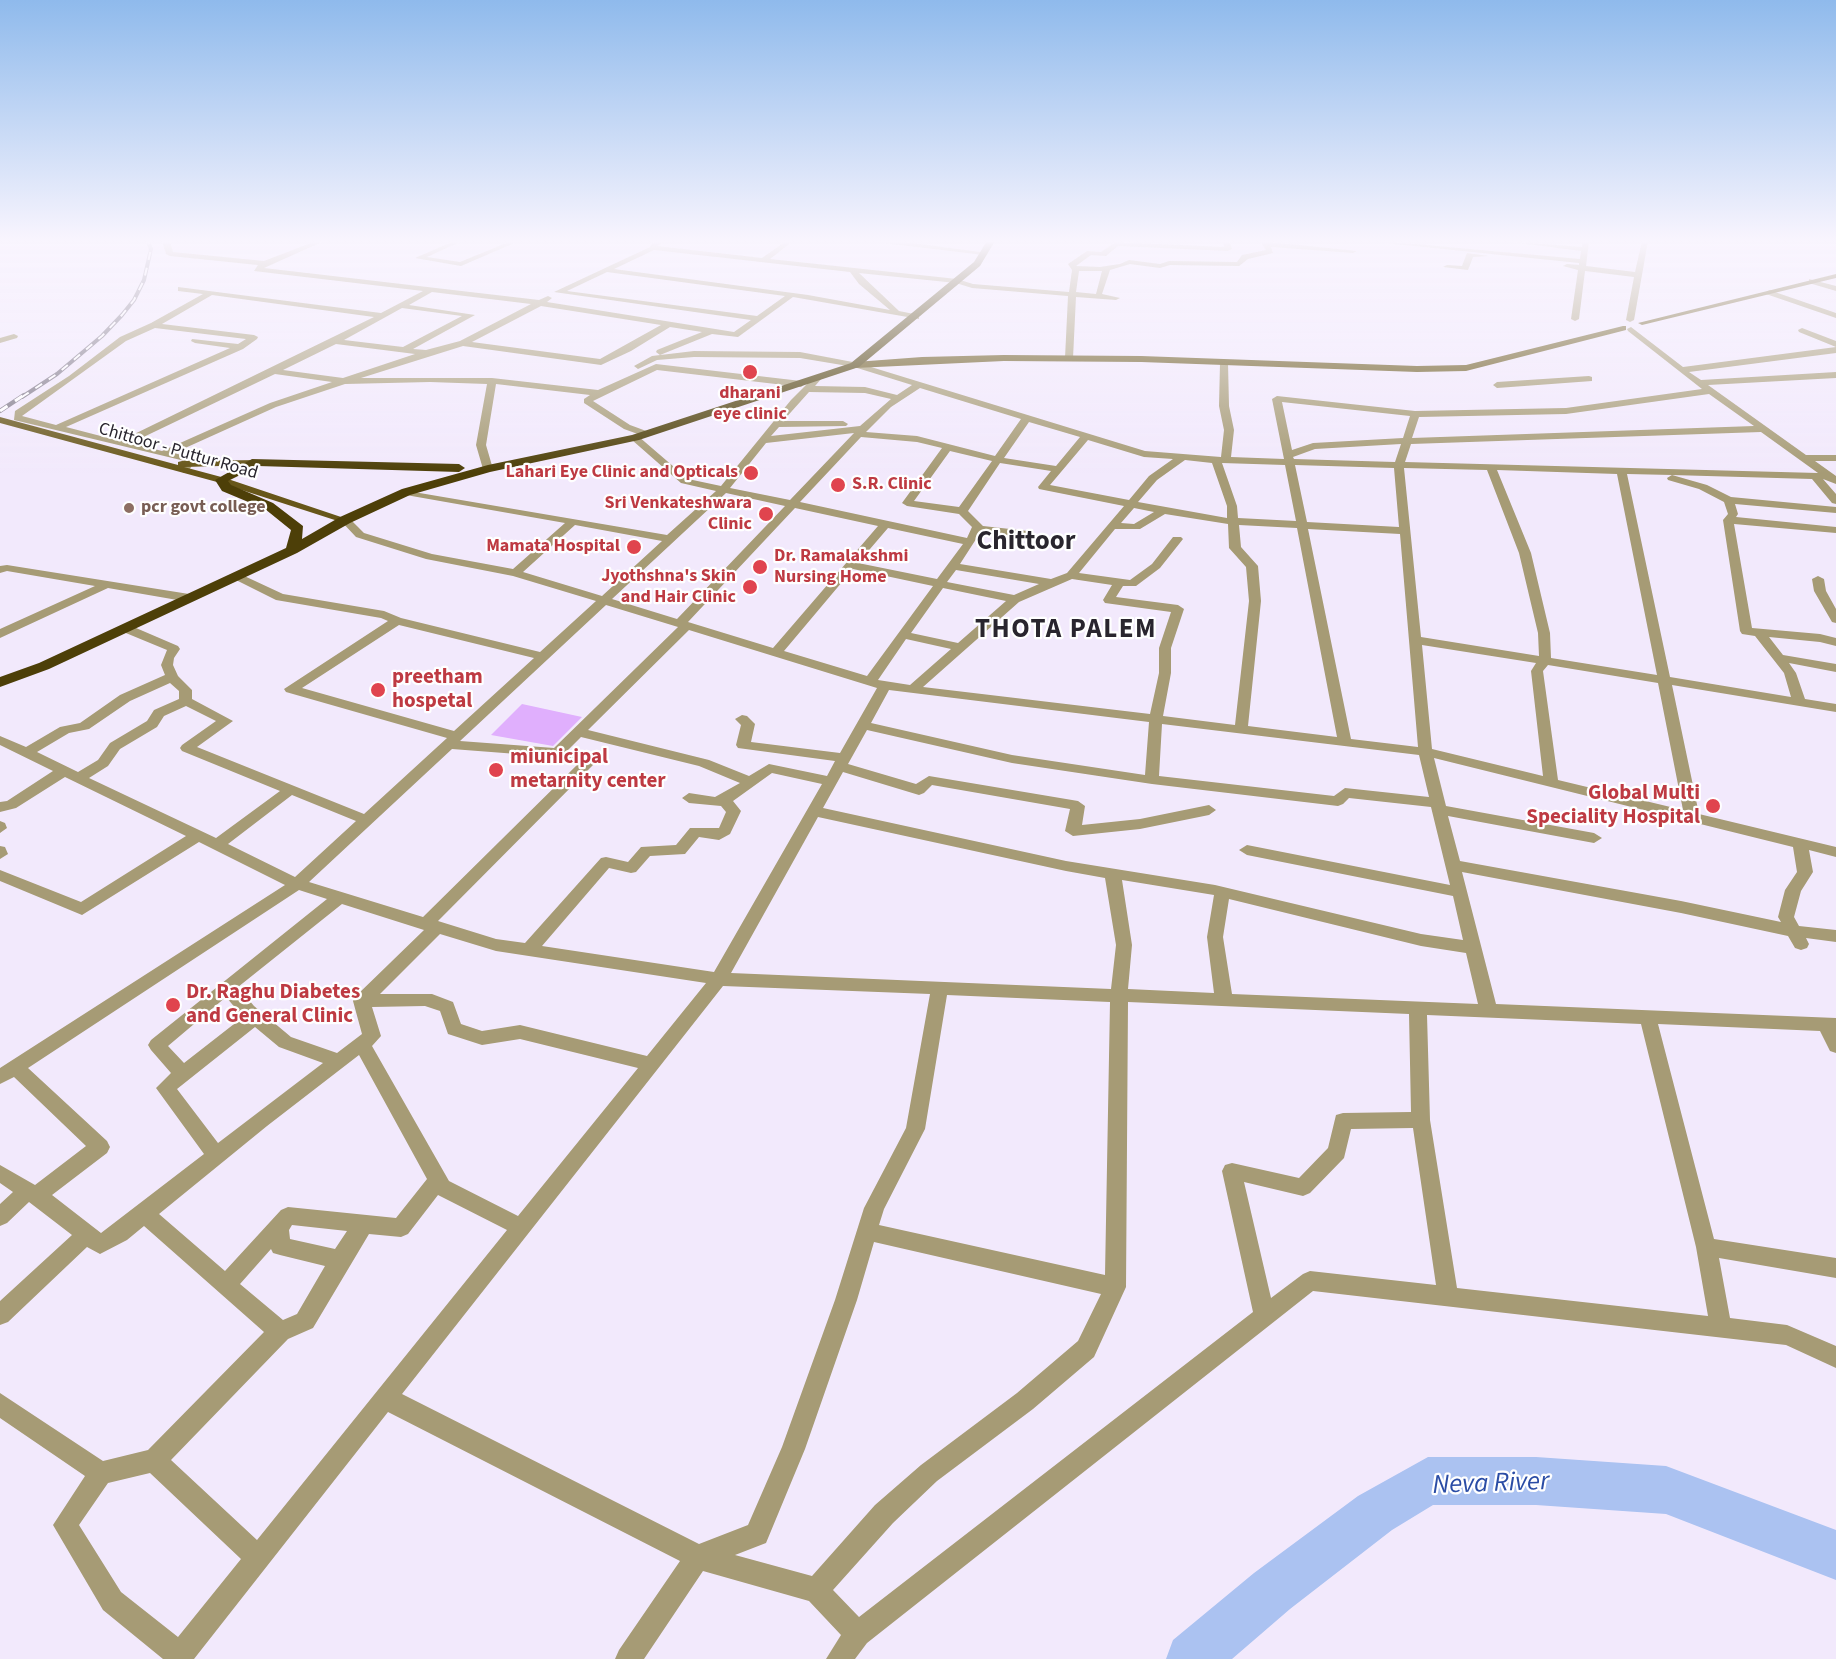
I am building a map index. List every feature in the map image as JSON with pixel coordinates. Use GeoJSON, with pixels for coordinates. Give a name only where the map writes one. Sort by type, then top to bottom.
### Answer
{"type":"FeatureCollection","features":[{"type":"Feature","properties":{"kind":"highway"},"geometry":{"type":"LineString","coordinates":[[818,378],[855,365],[914,318]]}},
{"type":"Feature","properties":{"kind":"highway"},"geometry":{"type":"LineString","coordinates":[[0,682],[44,666],[292,550],[345,520],[406,492],[488,469],[640,436],[804,386]]}},
{"type":"Feature","properties":{"kind":"highway"},"geometry":{"type":"LineString","coordinates":[[292,550],[298,529],[269,506],[226,488],[221,480],[256,462],[488,469]]}},
{"type":"Feature","properties":{"kind":"main road"},"geometry":{"type":"LineString","coordinates":[[855,365],[945,359],[1069,358],[1417,369],[1466,368],[1661,318]]}},
{"type":"Feature","properties":{"kind":"main road","name":"Chittoor - Puttur Road"},"geometry":{"type":"LineString","coordinates":[[0,420],[158,458],[345,520]]}},
{"type":"Feature","properties":{"kind":"main road"},"geometry":{"type":"LineString","coordinates":[[186,467],[230,461],[256,462]]}},
{"type":"Feature","properties":{"kind":"street"},"geometry":{"type":"LineString","coordinates":[[166,318],[123,339],[72,378],[18,413],[17,418],[123,443],[158,458],[273,405],[426,353],[463,343],[510,318]]}},
{"type":"Feature","properties":{"kind":"street"},"geometry":{"type":"LineString","coordinates":[[123,443],[377,318]]}},
{"type":"Feature","properties":{"kind":"street"},"geometry":{"type":"LineString","coordinates":[[404,350],[464,318]]}},
{"type":"Feature","properties":{"kind":"street"},"geometry":{"type":"LineString","coordinates":[[635,318],[735,334],[759,319]]}},
{"type":"Feature","properties":{"kind":"street"},"geometry":{"type":"LineString","coordinates":[[755,318],[759,319]]}},
{"type":"Feature","properties":{"kind":"street"},"geometry":{"type":"LineString","coordinates":[[1069,358],[1071,318]]}},
{"type":"Feature","properties":{"kind":"street"},"geometry":{"type":"LineString","coordinates":[[1629,318],[1628,326],[1682,370],[1831,478]]}},
{"type":"Feature","properties":{"kind":"street"},"geometry":{"type":"LineString","coordinates":[[602,362],[669,324]]}},
{"type":"Feature","properties":{"kind":"street"},"geometry":{"type":"LineString","coordinates":[[57,428],[240,347],[254,337],[154,325]]}},
{"type":"Feature","properties":{"kind":"street"},"geometry":{"type":"LineString","coordinates":[[1802,330],[1836,344]]}},
{"type":"Feature","properties":{"kind":"street"},"geometry":{"type":"LineString","coordinates":[[656,363],[656,354],[712,331]]}},
{"type":"Feature","properties":{"kind":"street"},"geometry":{"type":"LineString","coordinates":[[0,341],[14,336]]}},
{"type":"Feature","properties":{"kind":"street"},"geometry":{"type":"LineString","coordinates":[[195,341],[240,347]]}},
{"type":"Feature","properties":{"kind":"street"},"geometry":{"type":"LineString","coordinates":[[335,341],[426,353]]}},
{"type":"Feature","properties":{"kind":"street"},"geometry":{"type":"LineString","coordinates":[[463,343],[629,365],[656,363],[694,354],[800,355],[855,365],[1085,436],[1146,466],[1183,457],[1221,460],[1290,458],[1398,465],[1831,478]]}},
{"type":"Feature","properties":{"kind":"street"},"geometry":{"type":"LineString","coordinates":[[1682,370],[1836,350]]}},
{"type":"Feature","properties":{"kind":"street"},"geometry":{"type":"LineString","coordinates":[[899,398],[864,390],[804,386],[656,363],[587,401],[640,436],[685,481],[722,491],[970,542]]}},
{"type":"Feature","properties":{"kind":"street"},"geometry":{"type":"LineString","coordinates":[[1224,363],[1224,406],[1229,430],[1221,460],[1232,506],[1235,548],[1252,566],[1255,601],[1241,729]]}},
{"type":"Feature","properties":{"kind":"street"},"geometry":{"type":"LineString","coordinates":[[274,370],[343,381],[430,379],[492,381],[599,393]]}},
{"type":"Feature","properties":{"kind":"street"},"geometry":{"type":"LineString","coordinates":[[1699,383],[1836,375]]}},
{"type":"Feature","properties":{"kind":"street"},"geometry":{"type":"LineString","coordinates":[[0,1216],[100,1147],[7,1072],[297,884],[722,491],[804,386],[818,378]]}},
{"type":"Feature","properties":{"kind":"street"},"geometry":{"type":"LineString","coordinates":[[1497,386],[1589,379]]}},
{"type":"Feature","properties":{"kind":"street"},"geometry":{"type":"LineString","coordinates":[[488,469],[481,445],[492,381]]}},
{"type":"Feature","properties":{"kind":"street"},"geometry":{"type":"LineString","coordinates":[[557,753],[683,624],[863,429],[899,398],[917,386]]}},
{"type":"Feature","properties":{"kind":"street"},"geometry":{"type":"LineString","coordinates":[[1345,742],[1277,399],[1415,414],[1566,411],[1710,392]]}},
{"type":"Feature","properties":{"kind":"street"},"geometry":{"type":"LineString","coordinates":[[1415,414],[1398,465],[1425,752],[1489,1011]]}},
{"type":"Feature","properties":{"kind":"street"},"geometry":{"type":"LineString","coordinates":[[962,511],[1026,419]]}},
{"type":"Feature","properties":{"kind":"street"},"geometry":{"type":"LineString","coordinates":[[776,424],[863,429],[917,439],[998,460],[1058,469]]}},
{"type":"Feature","properties":{"kind":"street"},"geometry":{"type":"LineString","coordinates":[[763,440],[863,429]]}},
{"type":"Feature","properties":{"kind":"street"},"geometry":{"type":"LineString","coordinates":[[1290,458],[1313,446],[1762,429]]}},
{"type":"Feature","properties":{"kind":"street"},"geometry":{"type":"LineString","coordinates":[[1085,436],[1043,487],[1233,521],[1405,531]]}},
{"type":"Feature","properties":{"kind":"street"},"geometry":{"type":"LineString","coordinates":[[364,1224],[305,1321],[280,1332],[154,1460],[101,1473],[65,1525],[112,1601],[178,1658],[719,978],[863,725],[877,683],[903,635],[970,542],[978,526],[962,511],[907,503],[948,447]]}},
{"type":"Feature","properties":{"kind":"street"},"geometry":{"type":"LineString","coordinates":[[1146,466],[1183,457]]}},
{"type":"Feature","properties":{"kind":"street"},"geometry":{"type":"LineString","coordinates":[[1802,458],[1836,458]]}},
{"type":"Feature","properties":{"kind":"street"},"geometry":{"type":"LineString","coordinates":[[913,689],[1015,599],[1071,575],[1130,503],[1146,466]]}},
{"type":"Feature","properties":{"kind":"street"},"geometry":{"type":"LineString","coordinates":[[1491,467],[1525,553],[1544,633],[1545,661],[1536,671],[1551,782]]}},
{"type":"Feature","properties":{"kind":"street"},"geometry":{"type":"LineString","coordinates":[[1621,472],[1685,481],[1717,493],[1728,500],[1836,510]]}},
{"type":"Feature","properties":{"kind":"street"},"geometry":{"type":"LineString","coordinates":[[1621,472],[1692,816]]}},
{"type":"Feature","properties":{"kind":"street"},"geometry":{"type":"LineString","coordinates":[[1814,476],[1836,501]]}},
{"type":"Feature","properties":{"kind":"street"},"geometry":{"type":"LineString","coordinates":[[406,492],[669,539]]}},
{"type":"Feature","properties":{"kind":"street"},"geometry":{"type":"LineString","coordinates":[[1728,500],[1734,514],[1728,520]]}},
{"type":"Feature","properties":{"kind":"street"},"geometry":{"type":"LineString","coordinates":[[1111,526],[1136,527],[1164,510]]}},
{"type":"Feature","properties":{"kind":"street"},"geometry":{"type":"LineString","coordinates":[[345,520],[360,535],[430,556],[515,573],[877,683],[1425,752],[1836,852]]}},
{"type":"Feature","properties":{"kind":"street"},"geometry":{"type":"LineString","coordinates":[[1728,520],[1836,530]]}},
{"type":"Feature","properties":{"kind":"street"},"geometry":{"type":"LineString","coordinates":[[1728,520],[1746,631],[1820,638],[1836,642]]}},
{"type":"Feature","properties":{"kind":"street"},"geometry":{"type":"LineString","coordinates":[[515,573],[573,521]]}},
{"type":"Feature","properties":{"kind":"street"},"geometry":{"type":"LineString","coordinates":[[776,652],[885,524]]}},
{"type":"Feature","properties":{"kind":"street"},"geometry":{"type":"LineString","coordinates":[[976,529],[1028,534]]}},
{"type":"Feature","properties":{"kind":"street"},"geometry":{"type":"LineString","coordinates":[[1071,575],[1132,584],[1156,566],[1177,539]]}},
{"type":"Feature","properties":{"kind":"street"},"geometry":{"type":"LineString","coordinates":[[850,565],[1015,599]]}},
{"type":"Feature","properties":{"kind":"street"},"geometry":{"type":"LineString","coordinates":[[953,566],[1052,583]]}},
{"type":"Feature","properties":{"kind":"street"},"geometry":{"type":"LineString","coordinates":[[0,570],[7,568],[189,598]]}},
{"type":"Feature","properties":{"kind":"street"},"geometry":{"type":"LineString","coordinates":[[236,576],[280,597],[384,615],[397,621],[542,656]]}},
{"type":"Feature","properties":{"kind":"street"},"geometry":{"type":"LineString","coordinates":[[1818,579],[1820,591],[1836,620]]}},
{"type":"Feature","properties":{"kind":"street"},"geometry":{"type":"LineString","coordinates":[[1119,583],[1109,600],[1178,609],[1164,648],[1165,673],[1156,719],[1152,780]]}},
{"type":"Feature","properties":{"kind":"street"},"geometry":{"type":"LineString","coordinates":[[0,634],[106,585]]}},
{"type":"Feature","properties":{"kind":"street"},"geometry":{"type":"LineString","coordinates":[[362,1001],[431,925],[588,762],[557,753],[452,740],[291,689],[397,621]]}},
{"type":"Feature","properties":{"kind":"street"},"geometry":{"type":"LineString","coordinates":[[125,628],[174,649],[168,658],[172,677],[185,690],[186,701]]}},
{"type":"Feature","properties":{"kind":"street"},"geometry":{"type":"LineString","coordinates":[[1759,632],[1790,673],[1799,702]]}},
{"type":"Feature","properties":{"kind":"street"},"geometry":{"type":"LineString","coordinates":[[903,635],[960,647]]}},
{"type":"Feature","properties":{"kind":"street"},"geometry":{"type":"LineString","coordinates":[[1415,640],[1836,708]]}},
{"type":"Feature","properties":{"kind":"street"},"geometry":{"type":"LineString","coordinates":[[1780,658],[1836,668]]}},
{"type":"Feature","properties":{"kind":"street"},"geometry":{"type":"LineString","coordinates":[[26,753],[65,730],[84,726],[125,698],[172,677]]}},
{"type":"Feature","properties":{"kind":"street"},"geometry":{"type":"LineString","coordinates":[[186,701],[226,721],[187,748],[366,820]]}},
{"type":"Feature","properties":{"kind":"street"},"geometry":{"type":"LineString","coordinates":[[0,807],[10,805],[71,775],[103,763],[114,747],[152,724],[159,713],[186,701]]}},
{"type":"Feature","properties":{"kind":"street"},"geometry":{"type":"LineString","coordinates":[[742,719],[748,724],[743,745],[919,790],[929,780],[1078,806],[1073,831],[1140,824],[1209,810]]}},
{"type":"Feature","properties":{"kind":"street"},"geometry":{"type":"LineString","coordinates":[[863,725],[1012,759],[1152,780],[1338,801],[1345,793],[1439,806],[1594,838]]}},
{"type":"Feature","properties":{"kind":"street"},"geometry":{"type":"LineString","coordinates":[[578,732],[704,763],[750,782]]}},
{"type":"Feature","properties":{"kind":"street"},"geometry":{"type":"LineString","coordinates":[[0,740],[297,884],[496,945],[719,978],[1831,1025],[1836,1046]]}},
{"type":"Feature","properties":{"kind":"street"},"geometry":{"type":"LineString","coordinates":[[689,798],[717,802],[769,768],[838,768]]}},
{"type":"Feature","properties":{"kind":"street"},"geometry":{"type":"LineString","coordinates":[[217,845],[291,789]]}},
{"type":"Feature","properties":{"kind":"street"},"geometry":{"type":"LineString","coordinates":[[529,950],[606,862],[631,868],[646,851],[680,850],[695,831],[718,836],[725,831],[734,811],[723,799]]}},
{"type":"Feature","properties":{"kind":"street"},"geometry":{"type":"LineString","coordinates":[[814,811],[1054,864],[1222,892],[1421,940],[1473,948]]}},
{"type":"Feature","properties":{"kind":"street"},"geometry":{"type":"LineString","coordinates":[[0,875],[82,909],[198,836]]}},
{"type":"Feature","properties":{"kind":"street"},"geometry":{"type":"LineString","coordinates":[[1797,938],[1786,917],[1793,890],[1805,872],[1800,843]]}},
{"type":"Feature","properties":{"kind":"street"},"geometry":{"type":"LineString","coordinates":[[1247,850],[1460,892]]}},
{"type":"Feature","properties":{"kind":"street"},"geometry":{"type":"LineString","coordinates":[[1453,865],[1681,907],[1797,938],[1836,936]]}},
{"type":"Feature","properties":{"kind":"street"},"geometry":{"type":"LineString","coordinates":[[816,1590],[884,1514],[929,1473],[1025,1401],[1086,1349],[1115,1287],[1119,995],[1124,945],[1118,892],[1112,873]]}},
{"type":"Feature","properties":{"kind":"street"},"geometry":{"type":"LineString","coordinates":[[1222,892],[1215,937],[1224,1000]]}},
{"type":"Feature","properties":{"kind":"street"},"geometry":{"type":"LineString","coordinates":[[183,1074],[157,1045],[227,986],[340,897]]}},
{"type":"Feature","properties":{"kind":"street"},"geometry":{"type":"LineString","coordinates":[[227,986],[256,1017],[285,1042],[339,1061]]}},
{"type":"Feature","properties":{"kind":"street"},"geometry":{"type":"LineString","coordinates":[[628,1659],[698,1557],[757,1534],[794,1449],[846,1300],[874,1208],[915,1129],[940,988]]}},
{"type":"Feature","properties":{"kind":"street"},"geometry":{"type":"LineString","coordinates":[[362,1001],[426,999],[447,1007],[454,1029],[482,1038],[520,1032],[651,1064]]}},
{"type":"Feature","properties":{"kind":"street"},"geometry":{"type":"LineString","coordinates":[[0,1173],[32,1193],[100,1245],[144,1214],[216,1155],[372,1036],[362,1001]]}},
{"type":"Feature","properties":{"kind":"street"},"geometry":{"type":"LineString","coordinates":[[1418,1008],[1421,1120],[1448,1297]]}},
{"type":"Feature","properties":{"kind":"street"},"geometry":{"type":"LineString","coordinates":[[216,1155],[165,1088],[256,1017]]}},
{"type":"Feature","properties":{"kind":"street"},"geometry":{"type":"LineString","coordinates":[[1648,1017],[1706,1247],[1721,1328]]}},
{"type":"Feature","properties":{"kind":"street"},"geometry":{"type":"LineString","coordinates":[[362,1044],[439,1179],[441,1187],[521,1227]]}},
{"type":"Feature","properties":{"kind":"street"},"geometry":{"type":"LineString","coordinates":[[1265,1317],[1232,1171],[1302,1187],[1337,1152],[1343,1121],[1421,1120]]}},
{"type":"Feature","properties":{"kind":"street"},"geometry":{"type":"LineString","coordinates":[[226,1284],[288,1216],[401,1228],[439,1179]]}},
{"type":"Feature","properties":{"kind":"street"},"geometry":{"type":"LineString","coordinates":[[144,1214],[280,1332]]}},
{"type":"Feature","properties":{"kind":"street"},"geometry":{"type":"LineString","coordinates":[[278,1227],[280,1246],[340,1260]]}},
{"type":"Feature","properties":{"kind":"street"},"geometry":{"type":"LineString","coordinates":[[867,1231],[1115,1287]]}},
{"type":"Feature","properties":{"kind":"street"},"geometry":{"type":"LineString","coordinates":[[0,1315],[87,1234]]}},
{"type":"Feature","properties":{"kind":"street"},"geometry":{"type":"LineString","coordinates":[[1706,1247],[1836,1268]]}},
{"type":"Feature","properties":{"kind":"street"},"geometry":{"type":"LineString","coordinates":[[839,1659],[858,1634],[1310,1281],[1787,1335],[1836,1357]]}},
{"type":"Feature","properties":{"kind":"street"},"geometry":{"type":"LineString","coordinates":[[385,1398],[698,1557],[816,1590],[858,1634]]}},
{"type":"Feature","properties":{"kind":"street"},"geometry":{"type":"LineString","coordinates":[[0,1404],[101,1473]]}},
{"type":"Feature","properties":{"kind":"street"},"geometry":{"type":"LineString","coordinates":[[154,1460],[258,1558]]}},
{"type":"Feature","properties":{"kind":"building"},"geometry":{"type":"Polygon","coordinates":[[[522,704],[582,717],[553,746],[491,735],[522,704]]]}},
{"type":"Feature","properties":{"kind":"waterway","name":"Neva River"},"geometry":{"type":"LineString","coordinates":[[1192,1659],[1272,1591],[1375,1513],[1428,1481],[1536,1481],[1666,1490],[1836,1555]]}},
{"type":"Feature","properties":{"kind":"railway"},"geometry":{"type":"LineString","coordinates":[[22,397],[57,374],[102,336],[119,318]]}},
{"type":"Feature","properties":{"kind":"railway"},"geometry":{"type":"LineString","coordinates":[[0,411],[24,395]]}},
{"type":"Feature","properties":{"kind":"place","name":"dharani eye clinic"},"geometry":{"type":"Point","coordinates":[750,372]}},
{"type":"Feature","properties":{"kind":"place","name":"Lahari Eye Clinic and Opticals"},"geometry":{"type":"Point","coordinates":[751,473]}},
{"type":"Feature","properties":{"kind":"place","name":"S.R. Clinic"},"geometry":{"type":"Point","coordinates":[838,485]}},
{"type":"Feature","properties":{"kind":"place","name":"pcr govt college"},"geometry":{"type":"Point","coordinates":[129,508]}},
{"type":"Feature","properties":{"kind":"place","name":"Sri Venkateshwara Clinic"},"geometry":{"type":"Point","coordinates":[766,514]}},
{"type":"Feature","properties":{"kind":"place","name":"Mamata Hospital"},"geometry":{"type":"Point","coordinates":[634,547]}},
{"type":"Feature","properties":{"kind":"place","name":"Dr. Ramalakshmi Nursing Home"},"geometry":{"type":"Point","coordinates":[760,567]}},
{"type":"Feature","properties":{"kind":"place","name":"Jyothshna's Skin and Hair Clinic"},"geometry":{"type":"Point","coordinates":[750,587]}},
{"type":"Feature","properties":{"kind":"place","name":"preetham hospetal"},"geometry":{"type":"Point","coordinates":[378,690]}},
{"type":"Feature","properties":{"kind":"place","name":"miunicipal metarnity center"},"geometry":{"type":"Point","coordinates":[496,770]}},
{"type":"Feature","properties":{"kind":"place","name":"Global Multi Speciality Hospital"},"geometry":{"type":"Point","coordinates":[1713,806]}},
{"type":"Feature","properties":{"kind":"place","name":"Dr. Raghu Diabetes and General Clinic"},"geometry":{"type":"Point","coordinates":[173,1005]}},
{"type":"Feature","properties":{"kind":"district","name":"Chittoor"},"geometry":{"type":"Point","coordinates":[1026,543]}},
{"type":"Feature","properties":{"kind":"district","name":"THOTA PALEM"},"geometry":{"type":"Point","coordinates":[1066,631]}}]}
